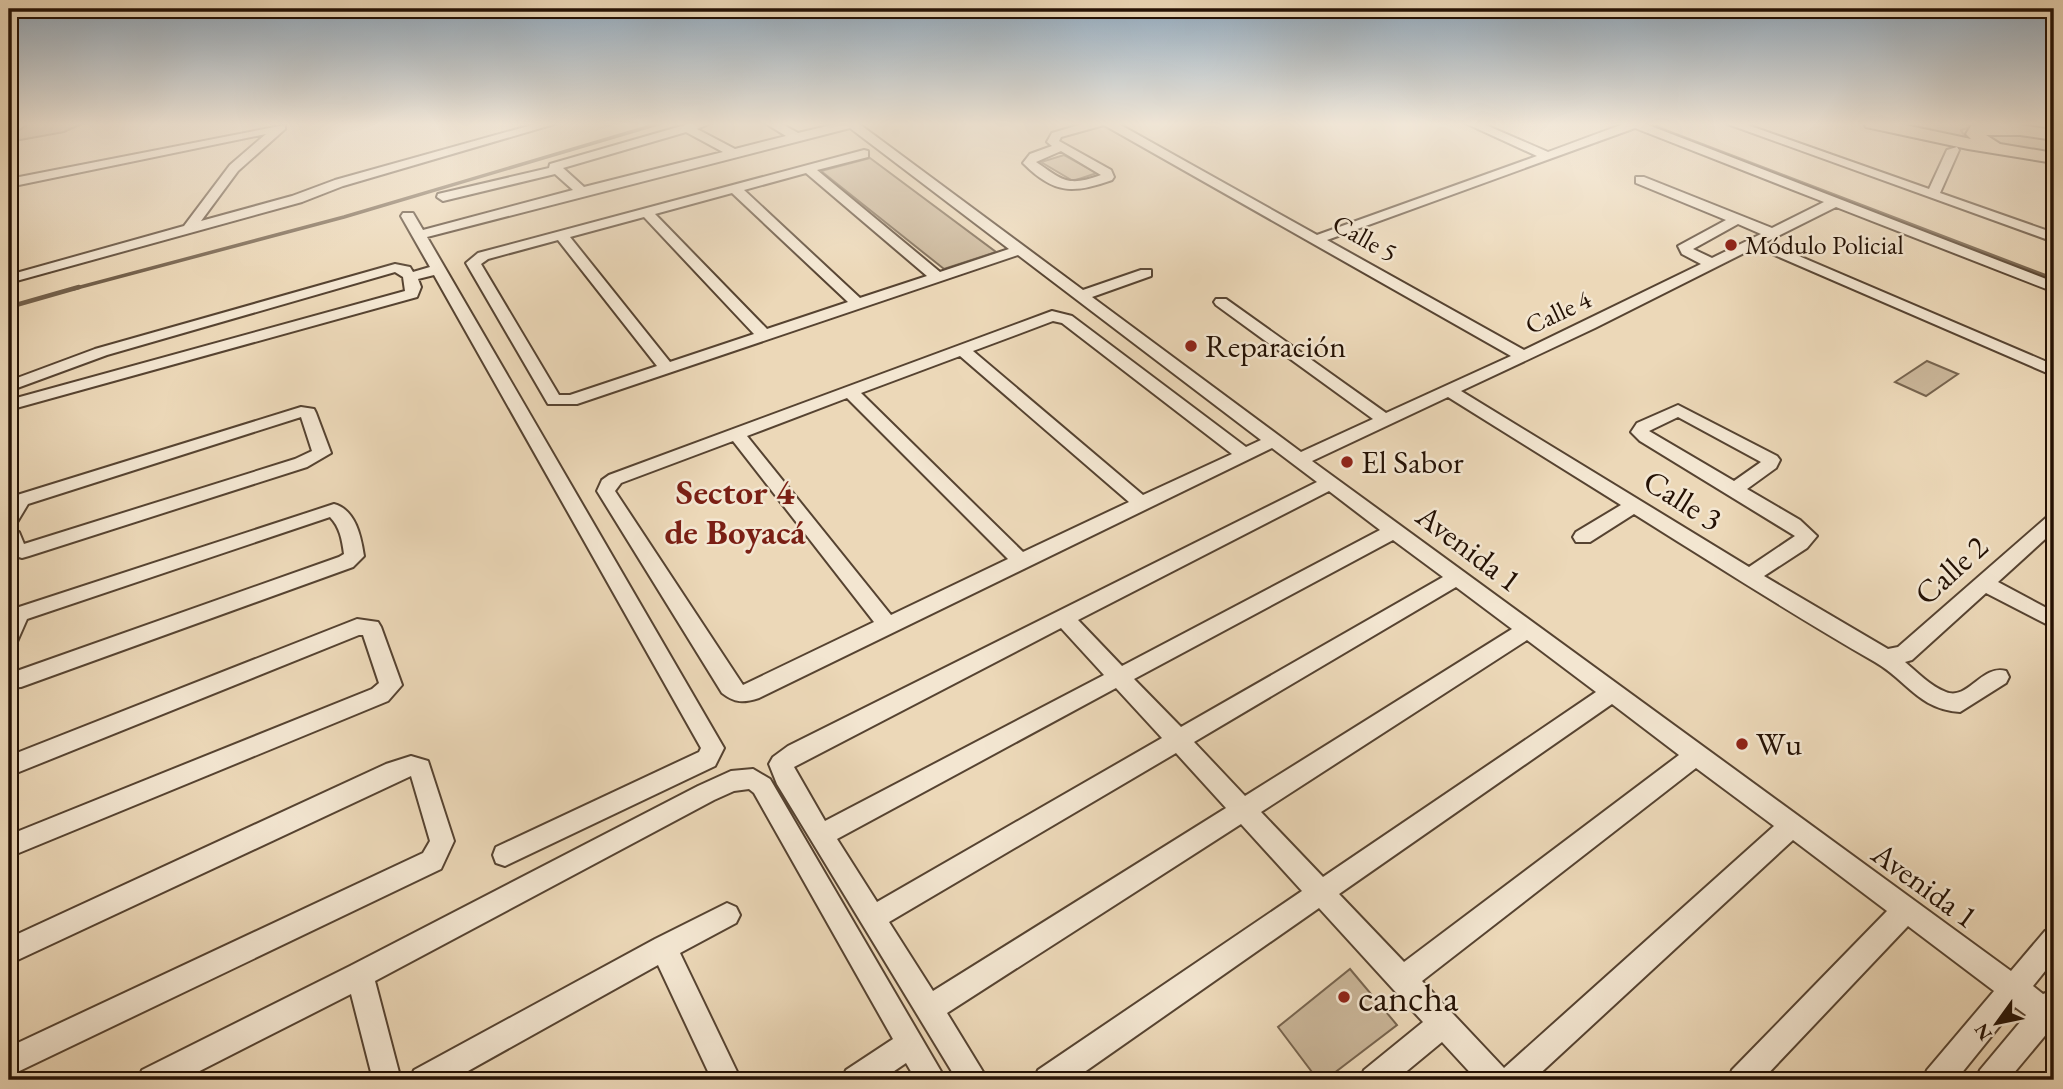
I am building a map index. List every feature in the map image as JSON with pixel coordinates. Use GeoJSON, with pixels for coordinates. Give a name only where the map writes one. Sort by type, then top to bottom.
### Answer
{"type":"FeatureCollection","features":[{"type":"Feature","properties":{"kind":"street"},"geometry":{"type":"LineString","coordinates":[[9,183],[55,174]]}},
{"type":"Feature","properties":{"kind":"street"},"geometry":{"type":"LineString","coordinates":[[189,229],[230,174]]}},
{"type":"Feature","properties":{"kind":"street"},"geometry":{"type":"LineString","coordinates":[[9,279],[297,199],[372,174]]}},
{"type":"Feature","properties":{"kind":"street"},"geometry":{"type":"LineString","coordinates":[[443,197],[541,174]]}},
{"type":"Feature","properties":{"kind":"street"},"geometry":{"type":"LineString","coordinates":[[562,174],[582,191]]}},
{"type":"Feature","properties":{"kind":"street"},"geometry":{"type":"LineString","coordinates":[[419,235],[582,191],[630,174]]}},
{"type":"Feature","properties":{"kind":"street"},"geometry":{"type":"LineString","coordinates":[[786,174],[483,256],[473,263],[554,400],[571,400],[1019,250]]}},
{"type":"Feature","properties":{"kind":"street"},"geometry":{"type":"LineString","coordinates":[[814,174],[937,277]]}},
{"type":"Feature","properties":{"kind":"street","name":"Avenida 1"},"geometry":{"type":"LineString","coordinates":[[917,174],[1611,693],[2014,989],[2051,1011]]}},
{"type":"Feature","properties":{"kind":"street"},"geometry":{"type":"LineString","coordinates":[[1045,174],[1067,188],[1077,189],[1108,174]]}},
{"type":"Feature","properties":{"kind":"street","name":"Calle 5"},"geometry":{"type":"LineString","coordinates":[[1200,174],[1523,355]]}},
{"type":"Feature","properties":{"kind":"street"},"geometry":{"type":"LineString","coordinates":[[1318,239],[1499,174]]}},
{"type":"Feature","properties":{"kind":"street"},"geometry":{"type":"LineString","coordinates":[[1762,174],[2054,287]]}},
{"type":"Feature","properties":{"kind":"street"},"geometry":{"type":"LineString","coordinates":[[1874,174],[2054,238]]}},
{"type":"Feature","properties":{"kind":"street"},"geometry":{"type":"LineString","coordinates":[[1933,195],[1942,174]]}},
{"type":"Feature","properties":{"kind":"street"},"geometry":{"type":"LineString","coordinates":[[1640,180],[1771,233]]}},
{"type":"Feature","properties":{"kind":"street"},"geometry":{"type":"LineString","coordinates":[[734,188],[857,303]]}},
{"type":"Feature","properties":{"kind":"street","name":"Calle 4"},"geometry":{"type":"LineString","coordinates":[[1298,460],[1449,391],[1835,202]]}},
{"type":"Feature","properties":{"kind":"street"},"geometry":{"type":"LineString","coordinates":[[646,212],[763,334]]}},
{"type":"Feature","properties":{"kind":"street"},"geometry":{"type":"LineString","coordinates":[[408,216],[713,748],[707,759],[505,855]]}},
{"type":"Feature","properties":{"kind":"street"},"geometry":{"type":"LineString","coordinates":[[1712,264],[1687,251],[1685,246],[1736,220]]}},
{"type":"Feature","properties":{"kind":"street"},"geometry":{"type":"LineString","coordinates":[[561,235],[666,367]]}},
{"type":"Feature","properties":{"kind":"street"},"geometry":{"type":"LineString","coordinates":[[1755,242],[2054,371]]}},
{"type":"Feature","properties":{"kind":"street"},"geometry":{"type":"LineString","coordinates":[[9,386],[101,352],[395,268],[405,270],[414,287],[412,294],[9,405]]}},
{"type":"Feature","properties":{"kind":"street"},"geometry":{"type":"LineString","coordinates":[[410,277],[438,269]]}},
{"type":"Feature","properties":{"kind":"street"},"geometry":{"type":"LineString","coordinates":[[1082,296],[1146,273]]}},
{"type":"Feature","properties":{"kind":"street"},"geometry":{"type":"LineString","coordinates":[[1221,302],[1385,420]]}},
{"type":"Feature","properties":{"kind":"street"},"geometry":{"type":"LineString","coordinates":[[1245,454],[1060,316],[1043,319],[961,349],[615,479],[608,484],[606,491],[730,687],[739,694],[751,692],[887,624],[1273,441]]}},
{"type":"Feature","properties":{"kind":"street"},"geometry":{"type":"LineString","coordinates":[[961,349],[1142,504]]}},
{"type":"Feature","properties":{"kind":"street","name":"Calle 3"},"geometry":{"type":"LineString","coordinates":[[1449,391],[1886,658],[1926,692],[1944,702],[1960,704],[1998,677]]}},
{"type":"Feature","properties":{"kind":"street"},"geometry":{"type":"LineString","coordinates":[[850,392],[1021,561]]}},
{"type":"Feature","properties":{"kind":"street"},"geometry":{"type":"LineString","coordinates":[[1735,489],[1771,460],[1678,410],[1643,427],[1640,432],[1646,437],[1735,489],[1807,536],[1749,576]]}},
{"type":"Feature","properties":{"kind":"street"},"geometry":{"type":"LineString","coordinates":[[9,520],[21,500],[300,412],[308,413],[322,453],[302,463],[22,551],[16,550],[12,537],[9,536]]}},
{"type":"Feature","properties":{"kind":"street"},"geometry":{"type":"LineString","coordinates":[[736,434],[887,624]]}},
{"type":"Feature","properties":{"kind":"street"},"geometry":{"type":"LineString","coordinates":[[973,1080],[785,777],[782,764],[796,753],[1329,483]]}},
{"type":"Feature","properties":{"kind":"street"},"geometry":{"type":"LineString","coordinates":[[1583,537],[1635,505]]}},
{"type":"Feature","properties":{"kind":"street"},"geometry":{"type":"LineString","coordinates":[[9,638],[20,614],[322,513],[334,510],[344,517],[353,543],[354,556],[346,562],[13,681],[9,679]]}},
{"type":"Feature","properties":{"kind":"street","name":"Calle 2"},"geometry":{"type":"LineString","coordinates":[[1886,658],[1904,654],[2054,521]]}},
{"type":"Feature","properties":{"kind":"street"},"geometry":{"type":"LineString","coordinates":[[821,835],[1394,531]]}},
{"type":"Feature","properties":{"kind":"street"},"geometry":{"type":"LineString","coordinates":[[872,918],[1457,578]]}},
{"type":"Feature","properties":{"kind":"street"},"geometry":{"type":"LineString","coordinates":[[1983,582],[2054,621]]}},
{"type":"Feature","properties":{"kind":"street"},"geometry":{"type":"LineString","coordinates":[[1064,618],[1496,1080]]}},
{"type":"Feature","properties":{"kind":"street"},"geometry":{"type":"LineString","coordinates":[[9,766],[358,627],[371,627],[391,685],[380,695],[9,846]]}},
{"type":"Feature","properties":{"kind":"street"},"geometry":{"type":"LineString","coordinates":[[929,1009],[1527,630]]}},
{"type":"Feature","properties":{"kind":"street"},"geometry":{"type":"LineString","coordinates":[[1048,1080],[1611,693]]}},
{"type":"Feature","properties":{"kind":"street"},"geometry":{"type":"LineString","coordinates":[[1402,980],[1696,755]]}},
{"type":"Feature","properties":{"kind":"street"},"geometry":{"type":"LineString","coordinates":[[9,951],[394,771],[411,766],[420,768],[442,841],[432,861],[9,1062]]}},
{"type":"Feature","properties":{"kind":"street"},"geometry":{"type":"LineString","coordinates":[[152,1080],[360,975],[706,793],[731,781],[753,779],[762,786],[932,1080]]}},
{"type":"Feature","properties":{"kind":"street"},"geometry":{"type":"LineString","coordinates":[[1511,1080],[1792,825]]}},
{"type":"Feature","properties":{"kind":"street"},"geometry":{"type":"LineString","coordinates":[[1742,1080],[1906,910]]}},
{"type":"Feature","properties":{"kind":"street"},"geometry":{"type":"LineString","coordinates":[[424,1080],[727,915]]}},
{"type":"Feature","properties":{"kind":"street"},"geometry":{"type":"LineString","coordinates":[[1937,1080],[2054,940]]}},
{"type":"Feature","properties":{"kind":"street"},"geometry":{"type":"LineString","coordinates":[[664,948],[723,1079]]}},
{"type":"Feature","properties":{"kind":"street"},"geometry":{"type":"LineString","coordinates":[[360,975],[387,1080]]}},
{"type":"Feature","properties":{"kind":"street"},"geometry":{"type":"LineString","coordinates":[[1990,1080],[2051,1011]]}},
{"type":"Feature","properties":{"kind":"street"},"geometry":{"type":"LineString","coordinates":[[1374,1080],[1443,1023]]}},
{"type":"Feature","properties":{"kind":"street"},"geometry":{"type":"LineString","coordinates":[[856,1080],[910,1044]]}},
{"type":"Feature","properties":{"kind":"shaded area"},"geometry":{"type":"Polygon","coordinates":[[[825,174],[891,174],[996,252],[944,269],[825,174]]]}},
{"type":"Feature","properties":{"kind":"shaded area"},"geometry":{"type":"Polygon","coordinates":[[[1061,174],[1095,174],[1073,181],[1061,174]]]}},
{"type":"Feature","properties":{"kind":"shaded area"},"geometry":{"type":"Polygon","coordinates":[[[1927,361],[1958,374],[1926,396],[1895,382],[1927,361]]]}},
{"type":"Feature","properties":{"kind":"shaded area","name":"cancha"},"geometry":{"type":"Polygon","coordinates":[[[1350,969],[1397,1025],[1325,1080],[1318,1080],[1278,1027],[1350,969]]]}},
{"type":"Feature","properties":{"kind":"waterway"},"geometry":{"type":"LineString","coordinates":[[73,289],[344,217],[490,174]]}},
{"type":"Feature","properties":{"kind":"waterway"},"geometry":{"type":"LineString","coordinates":[[1778,174],[2054,279]]}},
{"type":"Feature","properties":{"kind":"waterway"},"geometry":{"type":"LineString","coordinates":[[9,307],[79,287]]}},
{"type":"Feature","properties":{"kind":"place","name":"Módulo Policial"},"geometry":{"type":"Point","coordinates":[1731,245]}},
{"type":"Feature","properties":{"kind":"place","name":"Reparación"},"geometry":{"type":"Point","coordinates":[1191,346]}},
{"type":"Feature","properties":{"kind":"place","name":"El Sabor"},"geometry":{"type":"Point","coordinates":[1347,462]}},
{"type":"Feature","properties":{"kind":"place","name":"Wu"},"geometry":{"type":"Point","coordinates":[1742,744]}},
{"type":"Feature","properties":{"kind":"place","name":"cancha"},"geometry":{"type":"Point","coordinates":[1344,997]}},
{"type":"Feature","properties":{"kind":"district","name":"Sector 4 de Boyacá"},"geometry":{"type":"Point","coordinates":[735,511]}}]}
